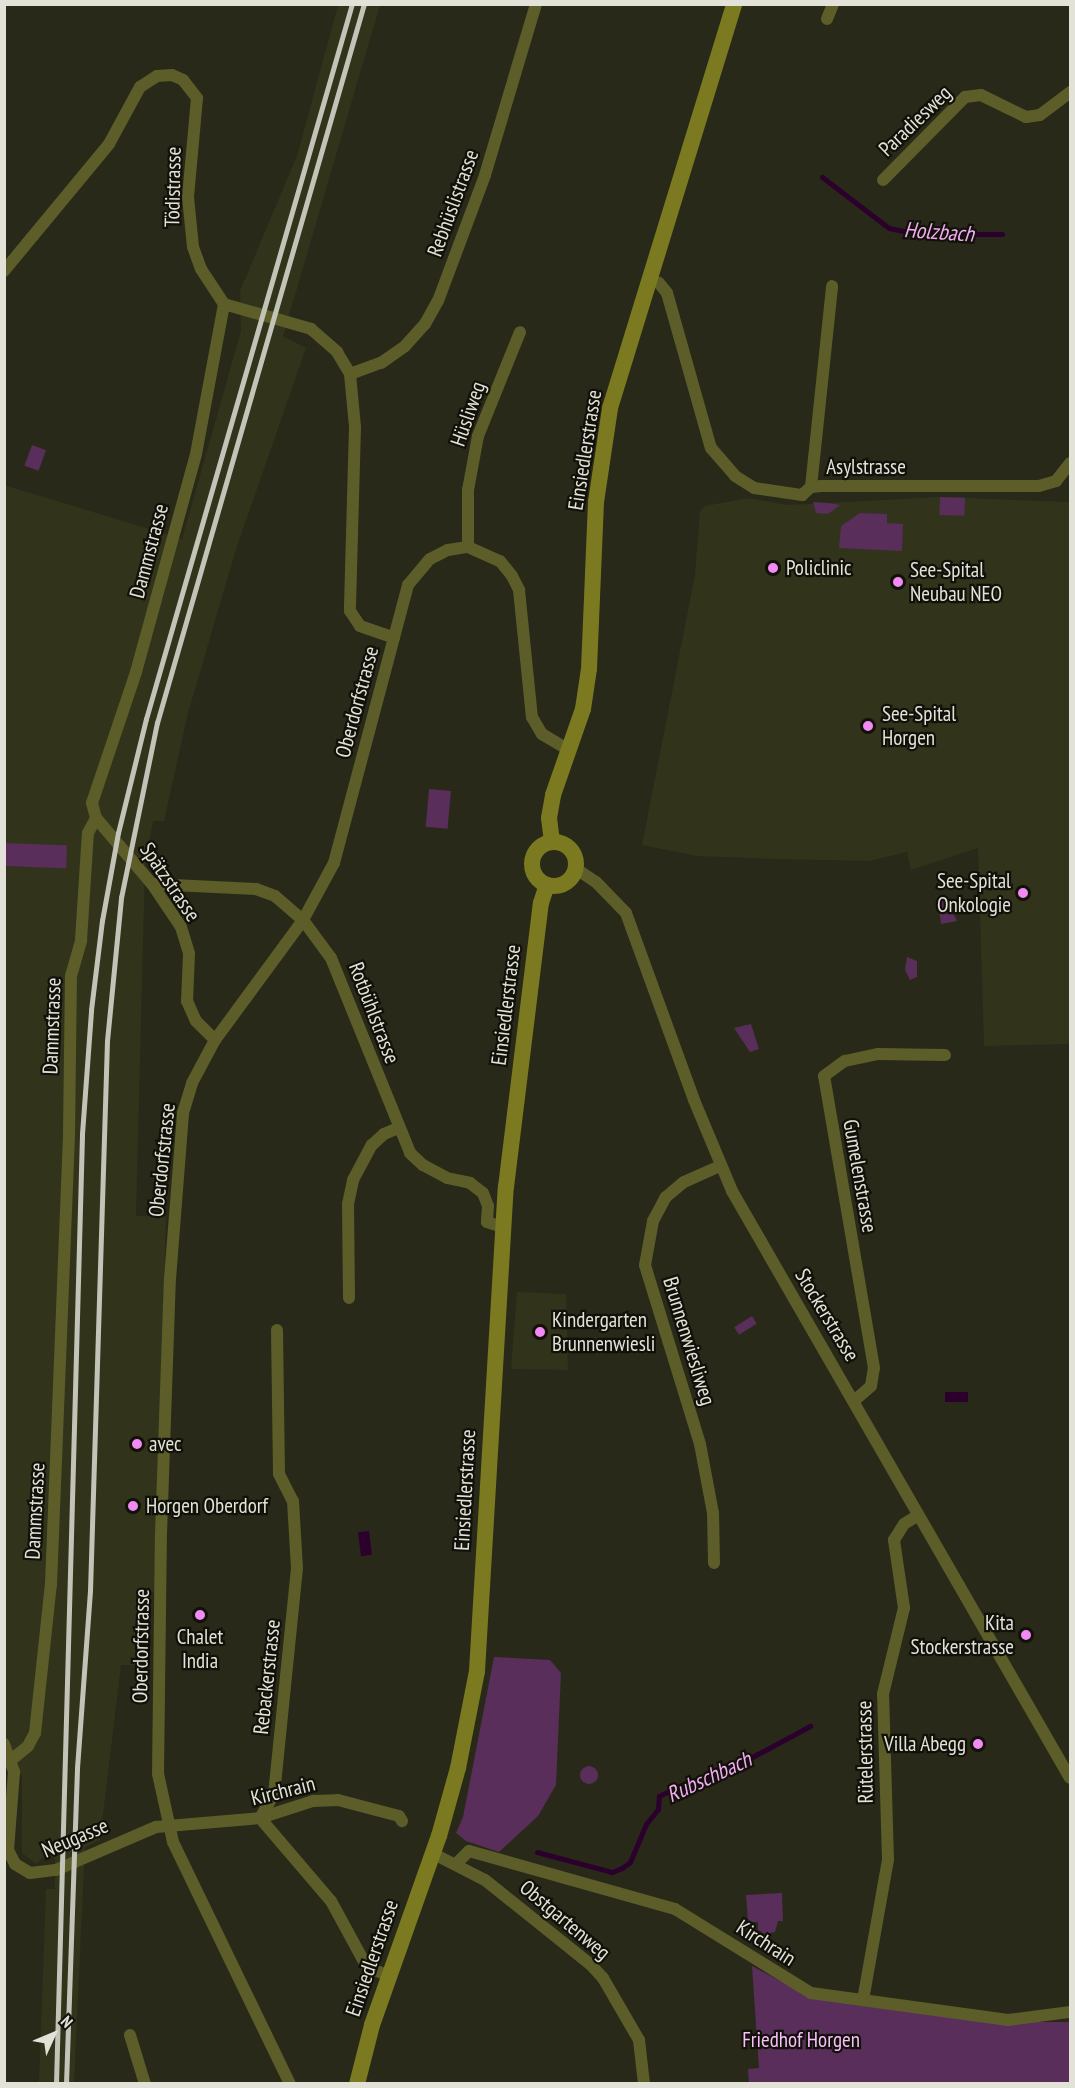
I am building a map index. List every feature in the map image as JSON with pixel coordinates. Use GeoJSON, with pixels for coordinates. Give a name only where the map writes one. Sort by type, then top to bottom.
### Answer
{"type":"FeatureCollection","features":[{"type":"Feature","properties":{"kind":"main road","name":"Einsiedlerstrasse"},"geometry":{"type":"LineString","coordinates":[[552,842],[549,813],[567,749],[583,709],[589,669],[596,502],[610,408],[734,4]]}},
{"type":"Feature","properties":{"kind":"main road"},"geometry":{"type":"LineString","coordinates":[[552,842],[572,852],[576,867],[565,883],[547,885],[536,877],[532,865],[535,852],[552,842]]}},
{"type":"Feature","properties":{"kind":"main road","name":"Einsiedlerstrasse"},"geometry":{"type":"LineString","coordinates":[[357,2084],[389,1976],[432,1853],[458,1768],[478,1660],[502,1227],[541,903],[547,885]]}},
{"type":"Feature","properties":{"kind":"street","name":"Rebhüslistrasse"},"geometry":{"type":"LineString","coordinates":[[350,374],[381,363],[405,346],[425,324],[438,301],[485,175],[536,4]]}},
{"type":"Feature","properties":{"kind":"street"},"geometry":{"type":"LineString","coordinates":[[827,19],[833,4]]}},
{"type":"Feature","properties":{"kind":"street","name":"Tödistrasse"},"geometry":{"type":"LineString","coordinates":[[4,271],[109,144],[140,87],[157,76],[172,75],[183,80],[197,98],[188,196],[193,247],[224,304]]}},
{"type":"Feature","properties":{"kind":"street","name":"Paradiesweg"},"geometry":{"type":"LineString","coordinates":[[883,180],[965,97],[981,95],[1026,117],[1040,115],[1071,92]]}},
{"type":"Feature","properties":{"kind":"street","name":"Asylstrasse"},"geometry":{"type":"LineString","coordinates":[[650,279],[659,283],[667,293],[711,448],[721,463],[754,488],[802,495],[811,487],[1039,486],[1056,481],[1071,463]]}},
{"type":"Feature","properties":{"kind":"street"},"geometry":{"type":"LineString","coordinates":[[811,487],[831,286]]}},
{"type":"Feature","properties":{"kind":"street"},"geometry":{"type":"LineString","coordinates":[[224,304],[311,329],[337,352],[350,374],[355,427],[350,611],[360,626],[394,638]]}},
{"type":"Feature","properties":{"kind":"street","name":"Dammstrasse"},"geometry":{"type":"LineString","coordinates":[[11,1760],[28,1746],[35,1733],[51,1584],[71,976],[81,940],[88,833],[96,818],[92,802],[136,672],[199,442],[224,304]]}},
{"type":"Feature","properties":{"kind":"street","name":"Hüsliweg"},"geometry":{"type":"LineString","coordinates":[[468,548],[468,490],[478,436],[520,332]]}},
{"type":"Feature","properties":{"kind":"street"},"geometry":{"type":"LineString","coordinates":[[468,548],[500,561],[512,576],[519,590],[532,717],[542,734],[567,749]]}},
{"type":"Feature","properties":{"kind":"street","name":"Oberdorfstrasse"},"geometry":{"type":"LineString","coordinates":[[290,2084],[167,1825],[158,1755],[160,1534],[170,1279],[183,1113],[192,1083],[215,1040],[303,920],[334,863],[408,585],[417,570],[448,550],[468,548]]}},
{"type":"Feature","properties":{"kind":"street","name":"Spätzstrasse"},"geometry":{"type":"LineString","coordinates":[[96,818],[148,879],[181,927],[189,954],[187,1001],[196,1021],[215,1040]]}},
{"type":"Feature","properties":{"kind":"street","name":"Stockerstrasse"},"geometry":{"type":"LineString","coordinates":[[576,867],[596,882],[626,914],[720,1166],[855,1400],[917,1516],[1071,1778]]}},
{"type":"Feature","properties":{"kind":"street","name":"Rotbühlstrasse"},"geometry":{"type":"LineString","coordinates":[[148,879],[256,889],[275,896],[303,920],[332,958],[398,1128],[410,1153],[423,1165],[447,1178],[470,1183],[483,1193],[488,1206],[487,1222],[502,1227]]}},
{"type":"Feature","properties":{"kind":"street","name":"Gumelenstrasse"},"geometry":{"type":"LineString","coordinates":[[855,1400],[871,1386],[874,1368],[824,1076],[845,1061],[878,1054],[945,1055]]}},
{"type":"Feature","properties":{"kind":"street"},"geometry":{"type":"LineString","coordinates":[[349,1298],[348,1204],[353,1180],[372,1145],[384,1134],[398,1128]]}},
{"type":"Feature","properties":{"kind":"street","name":"Brunnenwiesliweg"},"geometry":{"type":"LineString","coordinates":[[714,1563],[713,1513],[700,1444],[645,1264],[653,1221],[666,1197],[684,1182],[720,1166]]}},
{"type":"Feature","properties":{"kind":"street","name":"Rebackerstrasse"},"geometry":{"type":"LineString","coordinates":[[260,1818],[274,1794],[297,1568],[293,1501],[279,1474],[277,1330]]}},
{"type":"Feature","properties":{"kind":"street","name":"Rütelerstrasse"},"geometry":{"type":"LineString","coordinates":[[863,2000],[888,1860],[883,1694],[904,1608],[894,1540],[903,1524],[917,1516]]}},
{"type":"Feature","properties":{"kind":"street","name":"Neugasse"},"geometry":{"type":"LineString","coordinates":[[4,1744],[11,1760],[15,1790],[8,1844],[11,1858],[24,1871],[48,1872],[143,1831],[167,1825]]}},
{"type":"Feature","properties":{"kind":"street","name":"Kirchrain"},"geometry":{"type":"LineString","coordinates":[[167,1825],[260,1818],[313,1801],[338,1800],[399,1816],[402,1821]]}},
{"type":"Feature","properties":{"kind":"street"},"geometry":{"type":"LineString","coordinates":[[260,1818],[331,1901],[367,1967],[389,1976]]}},
{"type":"Feature","properties":{"kind":"street","name":"Kirchrain"},"geometry":{"type":"LineString","coordinates":[[457,1863],[469,1851],[675,1909],[797,1987],[863,2000],[1008,2020],[1071,2012]]}},
{"type":"Feature","properties":{"kind":"street","name":"Obstgartenweg"},"geometry":{"type":"LineString","coordinates":[[432,1853],[457,1863],[561,1940],[603,1978],[639,2040],[644,2084]]}},
{"type":"Feature","properties":{"kind":"street"},"geometry":{"type":"LineString","coordinates":[[130,2036],[145,2084]]}},
{"type":"Feature","properties":{"kind":"shaded area"},"geometry":{"type":"Polygon","coordinates":[[[338,5],[380,5],[283,336],[306,348],[236,549],[188,713],[164,821],[153,821],[145,865],[136,1216],[166,1216],[157,1591],[151,1592],[148,1665],[121,1665],[100,1840],[85,1847],[74,2084],[39,2083],[46,1889],[55,1889],[55,1859],[46,1855],[36,1864],[22,1853],[22,1775],[4,1764],[4,485],[182,539],[241,331],[240,291],[297,156],[338,5]]]}},
{"type":"Feature","properties":{"kind":"shaded area","name":"See-Spital Horgen"},"geometry":{"type":"Polygon","coordinates":[[[940,497],[1070,502],[1070,1044],[984,1046],[978,848],[911,870],[907,852],[869,861],[776,859],[697,856],[642,845],[695,575],[700,511],[705,506],[748,498],[789,505],[940,497]]]}},
{"type":"Feature","properties":{"kind":"shaded area","name":"Kindergarten Brunnenwiesli"},"geometry":{"type":"Polygon","coordinates":[[[517,1292],[566,1294],[568,1370],[511,1369],[517,1292]]]}},
{"type":"Feature","properties":{"kind":"shaded area"},"geometry":{"type":"Polygon","coordinates":[[[945,1392],[968,1392],[968,1402],[945,1402],[945,1392]]]}},
{"type":"Feature","properties":{"kind":"shaded area"},"geometry":{"type":"Polygon","coordinates":[[[369,1531],[372,1555],[361,1556],[358,1532],[369,1531]]]}},
{"type":"Feature","properties":{"kind":"green space"},"geometry":{"type":"Polygon","coordinates":[[[32,445],[46,450],[39,471],[24,466],[32,445]]]}},
{"type":"Feature","properties":{"kind":"green space"},"geometry":{"type":"Polygon","coordinates":[[[940,497],[965,498],[964,516],[939,515],[940,497]]]}},
{"type":"Feature","properties":{"kind":"green space"},"geometry":{"type":"Polygon","coordinates":[[[813,502],[840,505],[828,514],[816,513],[813,502]]]}},
{"type":"Feature","properties":{"kind":"green space"},"geometry":{"type":"Polygon","coordinates":[[[860,513],[887,514],[887,523],[903,524],[902,551],[839,548],[841,526],[860,513]]]}},
{"type":"Feature","properties":{"kind":"green space"},"geometry":{"type":"Polygon","coordinates":[[[429,789],[451,791],[448,829],[426,827],[429,789]]]}},
{"type":"Feature","properties":{"kind":"green space"},"geometry":{"type":"Polygon","coordinates":[[[5,843],[67,845],[66,868],[4,866],[5,843]]]}},
{"type":"Feature","properties":{"kind":"green space"},"geometry":{"type":"Polygon","coordinates":[[[945,895],[957,921],[941,924],[937,897],[945,895]]]}},
{"type":"Feature","properties":{"kind":"green space"},"geometry":{"type":"Polygon","coordinates":[[[907,957],[917,961],[917,977],[910,980],[905,970],[907,957]]]}},
{"type":"Feature","properties":{"kind":"green space"},"geometry":{"type":"Polygon","coordinates":[[[751,1024],[759,1049],[750,1052],[734,1028],[751,1024]]]}},
{"type":"Feature","properties":{"kind":"green space"},"geometry":{"type":"Polygon","coordinates":[[[752,1316],[757,1324],[739,1335],[734,1327],[752,1316]]]}},
{"type":"Feature","properties":{"kind":"green space"},"geometry":{"type":"Polygon","coordinates":[[[494,1657],[550,1660],[561,1673],[556,1785],[538,1816],[499,1852],[466,1841],[456,1833],[463,1817],[494,1657]]]}},
{"type":"Feature","properties":{"kind":"green space"},"geometry":{"type":"Polygon","coordinates":[[[585,1766],[593,1766],[598,1771],[596,1782],[585,1784],[580,1779],[580,1771],[585,1766]]]}},
{"type":"Feature","properties":{"kind":"green space"},"geometry":{"type":"Polygon","coordinates":[[[782,1893],[783,1921],[778,1921],[775,1932],[765,1934],[758,1930],[758,1922],[748,1922],[746,1895],[782,1893]]]}},
{"type":"Feature","properties":{"kind":"green space","name":"Friedhof Horgen"},"geometry":{"type":"Polygon","coordinates":[[[752,1966],[812,1998],[996,2022],[1070,2022],[1070,2083],[749,2084],[748,2069],[759,2068],[752,1966]]]}},
{"type":"Feature","properties":{"kind":"waterway","name":"Holzbach"},"geometry":{"type":"LineString","coordinates":[[822,177],[889,228],[917,234],[1002,234]]}},
{"type":"Feature","properties":{"kind":"waterway","name":"Rubschbach"},"geometry":{"type":"LineString","coordinates":[[537,1852],[612,1872],[622,1868],[630,1862],[646,1824],[658,1809],[659,1796],[688,1782],[717,1776],[810,1726]]}},
{"type":"Feature","properties":{"kind":"railway"},"geometry":{"type":"LineString","coordinates":[[56,2084],[82,1134],[91,1010],[102,921],[118,833],[146,719],[352,4]]}},
{"type":"Feature","properties":{"kind":"railway"},"geometry":{"type":"LineString","coordinates":[[66,2084],[77,1768],[90,1591],[107,1041],[121,898],[157,723],[364,4]]}},
{"type":"Feature","properties":{"kind":"place","name":"Policlinic"},"geometry":{"type":"Point","coordinates":[773,568]}},
{"type":"Feature","properties":{"kind":"place","name":"See-Spital Neubau NEO"},"geometry":{"type":"Point","coordinates":[898,582]}},
{"type":"Feature","properties":{"kind":"place","name":"See-Spital Horgen"},"geometry":{"type":"Point","coordinates":[868,726]}},
{"type":"Feature","properties":{"kind":"place","name":"See-Spital Onkologie"},"geometry":{"type":"Point","coordinates":[1023,893]}},
{"type":"Feature","properties":{"kind":"place","name":"Kindergarten Brunnenwiesli"},"geometry":{"type":"Point","coordinates":[540,1332]}},
{"type":"Feature","properties":{"kind":"place","name":"avec"},"geometry":{"type":"Point","coordinates":[137,1444]}},
{"type":"Feature","properties":{"kind":"place","name":"Horgen Oberdorf"},"geometry":{"type":"Point","coordinates":[133,1506]}},
{"type":"Feature","properties":{"kind":"place","name":"Chalet India"},"geometry":{"type":"Point","coordinates":[200,1615]}},
{"type":"Feature","properties":{"kind":"place","name":"Kita Stockerstrasse"},"geometry":{"type":"Point","coordinates":[1026,1635]}},
{"type":"Feature","properties":{"kind":"place","name":"Villa Abegg"},"geometry":{"type":"Point","coordinates":[978,1744]}}]}
